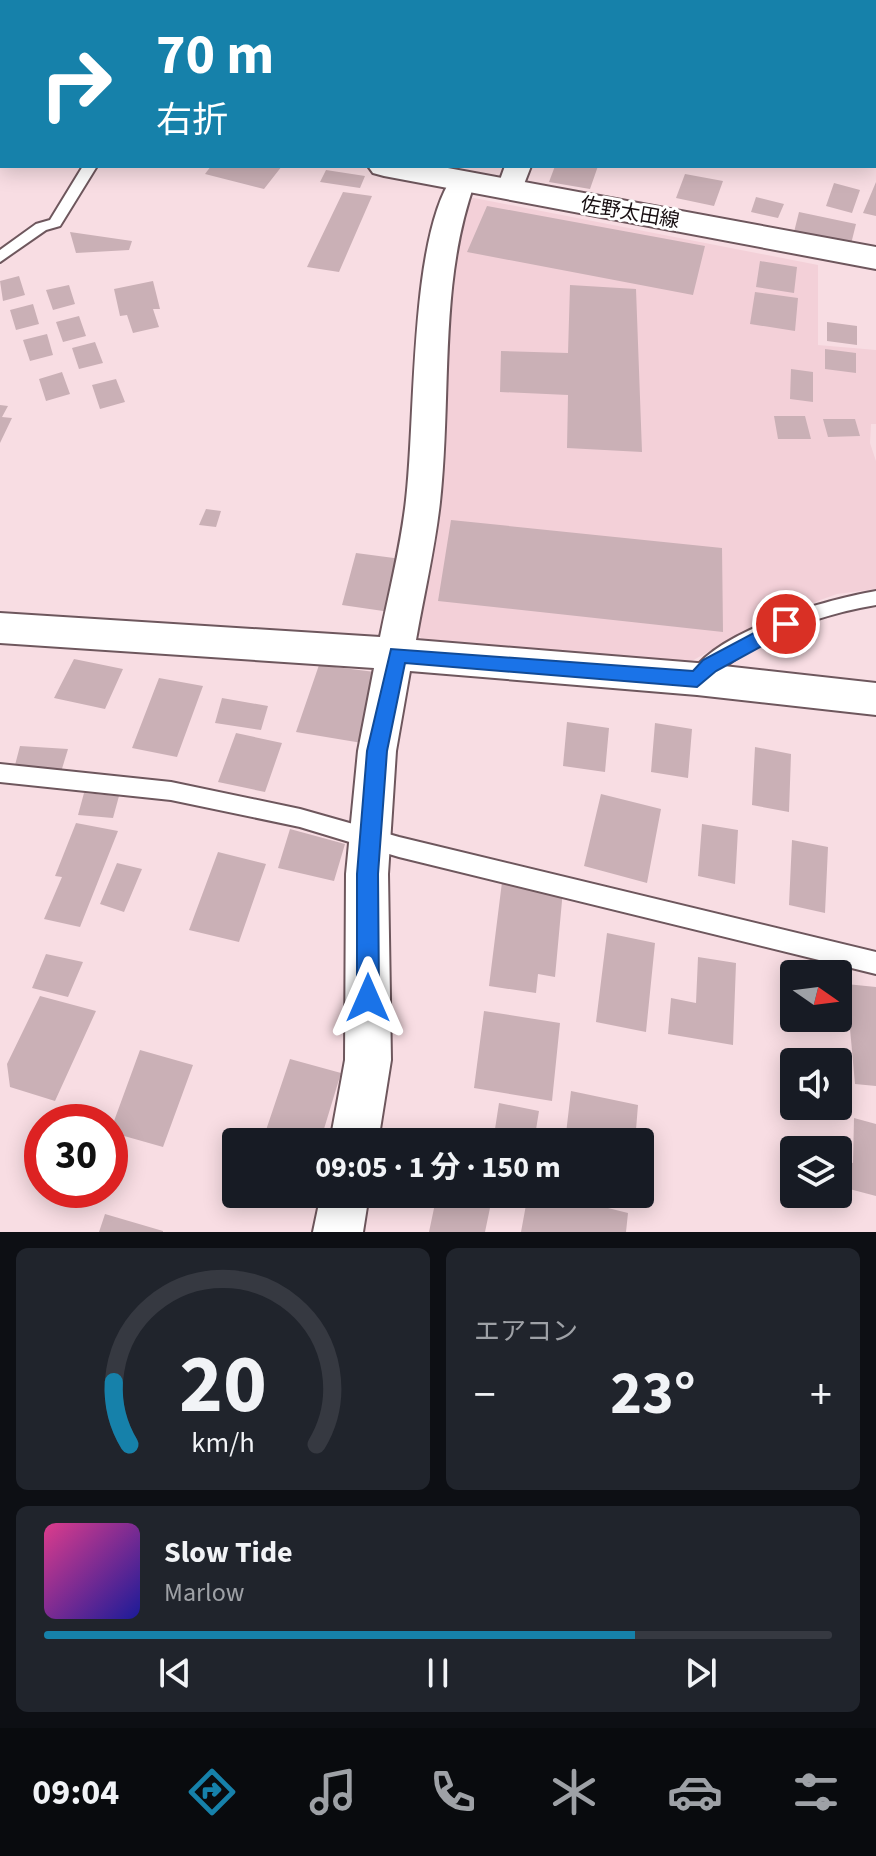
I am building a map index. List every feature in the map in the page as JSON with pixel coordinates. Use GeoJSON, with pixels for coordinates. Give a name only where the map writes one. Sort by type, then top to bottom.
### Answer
{"type":"FeatureCollection","features":[{"type":"Feature","properties":{"kind":"main road","name":"佐野太田線"},"geometry":{"type":"LineString","coordinates":[[406,168],[462,182],[513,178],[876,258]]}},
{"type":"Feature","properties":{"kind":"street"},"geometry":{"type":"LineString","coordinates":[[356,1128],[368,1060],[369,840],[377,751],[398,654],[423,502],[439,261],[448,219],[462,182]]}},
{"type":"Feature","properties":{"kind":"street"},"geometry":{"type":"LineString","coordinates":[[0,628],[398,654],[697,679],[876,699]]}},
{"type":"Feature","properties":{"kind":"street"},"geometry":{"type":"LineString","coordinates":[[338,1232],[342,1208]]}},
{"type":"Feature","properties":{"kind":"lane"},"geometry":{"type":"LineString","coordinates":[[0,257],[41,227],[55,223],[89,168]]}},
{"type":"Feature","properties":{"kind":"lane"},"geometry":{"type":"LineString","coordinates":[[697,679],[709,665],[786,624],[819,611],[876,598]]}},
{"type":"Feature","properties":{"kind":"lane"},"geometry":{"type":"LineString","coordinates":[[0,773],[171,791],[300,818],[369,840],[876,963]]}},
{"type":"Feature","properties":{"kind":"shaded area"},"geometry":{"type":"Polygon","coordinates":[[[469,197],[818,265],[818,345],[876,350],[876,424],[871,424],[870,443],[876,461],[876,589],[837,594],[798,608],[756,625],[690,662],[425,642],[413,629],[454,251],[469,197]]]}},
{"type":"Feature","properties":{"kind":"building"},"geometry":{"type":"Polygon","coordinates":[[[210,168],[280,168],[264,189],[205,174],[210,168]]]}},
{"type":"Feature","properties":{"kind":"building"},"geometry":{"type":"Polygon","coordinates":[[[554,168],[597,168],[590,189],[549,182],[554,168]]]}},
{"type":"Feature","properties":{"kind":"building"},"geometry":{"type":"Polygon","coordinates":[[[326,170],[365,176],[360,188],[320,182],[326,170]]]}},
{"type":"Feature","properties":{"kind":"building"},"geometry":{"type":"Polygon","coordinates":[[[685,174],[723,181],[714,206],[676,198],[685,174]]]}},
{"type":"Feature","properties":{"kind":"building"},"geometry":{"type":"Polygon","coordinates":[[[876,182],[876,216],[863,213],[876,182]]]}},
{"type":"Feature","properties":{"kind":"building"},"geometry":{"type":"Polygon","coordinates":[[[834,183],[860,190],[852,213],[826,206],[834,183]]]}},
{"type":"Feature","properties":{"kind":"building"},"geometry":{"type":"Polygon","coordinates":[[[343,192],[372,196],[339,272],[307,267],[343,192]]]}},
{"type":"Feature","properties":{"kind":"building"},"geometry":{"type":"Polygon","coordinates":[[[756,197],[784,204],[778,218],[751,212],[756,197]]]}},
{"type":"Feature","properties":{"kind":"building"},"geometry":{"type":"Polygon","coordinates":[[[487,206],[705,246],[693,295],[467,252],[487,206]]]}},
{"type":"Feature","properties":{"kind":"building"},"geometry":{"type":"Polygon","coordinates":[[[799,212],[856,224],[851,244],[794,232],[799,212]]]}},
{"type":"Feature","properties":{"kind":"building"},"geometry":{"type":"Polygon","coordinates":[[[70,232],[132,241],[129,250],[76,253],[70,232]]]}},
{"type":"Feature","properties":{"kind":"building"},"geometry":{"type":"Polygon","coordinates":[[[760,261],[797,267],[794,293],[756,287],[760,261]]]}},
{"type":"Feature","properties":{"kind":"building"},"geometry":{"type":"Polygon","coordinates":[[[19,276],[25,295],[3,301],[0,281],[19,276]]]}},
{"type":"Feature","properties":{"kind":"building"},"geometry":{"type":"Polygon","coordinates":[[[153,281],[160,309],[153,309],[159,327],[133,333],[127,315],[120,316],[114,289],[153,281]]]}},
{"type":"Feature","properties":{"kind":"building"},"geometry":{"type":"Polygon","coordinates":[[[69,285],[75,304],[53,310],[46,290],[69,285]]]}},
{"type":"Feature","properties":{"kind":"building"},"geometry":{"type":"Polygon","coordinates":[[[570,285],[636,289],[642,452],[567,448],[568,395],[500,392],[501,351],[568,353],[570,285]]]}},
{"type":"Feature","properties":{"kind":"building"},"geometry":{"type":"Polygon","coordinates":[[[755,292],[798,298],[795,331],[750,324],[755,292]]]}},
{"type":"Feature","properties":{"kind":"building"},"geometry":{"type":"Polygon","coordinates":[[[33,304],[39,324],[16,330],[10,310],[33,304]]]}},
{"type":"Feature","properties":{"kind":"building"},"geometry":{"type":"Polygon","coordinates":[[[79,316],[86,336],[63,342],[56,322],[79,316]]]}},
{"type":"Feature","properties":{"kind":"building"},"geometry":{"type":"Polygon","coordinates":[[[827,322],[857,326],[857,345],[827,341],[827,322]]]}},
{"type":"Feature","properties":{"kind":"building"},"geometry":{"type":"Polygon","coordinates":[[[47,334],[53,355],[30,361],[23,340],[47,334]]]}},
{"type":"Feature","properties":{"kind":"building"},"geometry":{"type":"Polygon","coordinates":[[[95,342],[103,363],[79,369],[72,348],[95,342]]]}},
{"type":"Feature","properties":{"kind":"building"},"geometry":{"type":"Polygon","coordinates":[[[825,349],[856,353],[856,373],[825,369],[825,349]]]}},
{"type":"Feature","properties":{"kind":"building"},"geometry":{"type":"Polygon","coordinates":[[[791,369],[813,372],[813,402],[790,399],[791,369]]]}},
{"type":"Feature","properties":{"kind":"building"},"geometry":{"type":"Polygon","coordinates":[[[62,372],[70,394],[46,401],[39,379],[62,372]]]}},
{"type":"Feature","properties":{"kind":"building"},"geometry":{"type":"Polygon","coordinates":[[[116,379],[125,402],[100,409],[92,385],[116,379]]]}},
{"type":"Feature","properties":{"kind":"building"},"geometry":{"type":"Polygon","coordinates":[[[0,405],[8,406],[2,417],[12,418],[0,443],[0,405]]]}},
{"type":"Feature","properties":{"kind":"building"},"geometry":{"type":"Polygon","coordinates":[[[774,416],[805,416],[811,439],[778,439],[774,416]]]}},
{"type":"Feature","properties":{"kind":"building"},"geometry":{"type":"Polygon","coordinates":[[[823,419],[855,419],[860,436],[828,437],[823,419]]]}},
{"type":"Feature","properties":{"kind":"building"},"geometry":{"type":"Polygon","coordinates":[[[206,509],[221,511],[216,527],[199,525],[206,509]]]}},
{"type":"Feature","properties":{"kind":"building"},"geometry":{"type":"Polygon","coordinates":[[[451,520],[722,548],[723,632],[438,601],[451,520]]]}},
{"type":"Feature","properties":{"kind":"building"},"geometry":{"type":"Polygon","coordinates":[[[356,553],[409,560],[397,613],[342,605],[356,553]]]}},
{"type":"Feature","properties":{"kind":"building"},"geometry":{"type":"Polygon","coordinates":[[[74,659],[123,669],[105,709],[54,698],[74,659]]]}},
{"type":"Feature","properties":{"kind":"building"},"geometry":{"type":"Polygon","coordinates":[[[319,665],[375,672],[362,743],[296,732],[319,665]]]}},
{"type":"Feature","properties":{"kind":"building"},"geometry":{"type":"Polygon","coordinates":[[[159,678],[203,686],[177,757],[132,748],[159,678]]]}},
{"type":"Feature","properties":{"kind":"building"},"geometry":{"type":"Polygon","coordinates":[[[222,698],[268,706],[261,730],[215,723],[222,698]]]}},
{"type":"Feature","properties":{"kind":"building"},"geometry":{"type":"Polygon","coordinates":[[[567,722],[609,728],[605,772],[563,766],[567,722]]]}},
{"type":"Feature","properties":{"kind":"building"},"geometry":{"type":"Polygon","coordinates":[[[655,723],[692,729],[688,778],[651,772],[655,723]]]}},
{"type":"Feature","properties":{"kind":"building"},"geometry":{"type":"Polygon","coordinates":[[[236,733],[282,743],[265,792],[218,782],[236,733]]]}},
{"type":"Feature","properties":{"kind":"building"},"geometry":{"type":"Polygon","coordinates":[[[20,746],[68,749],[61,772],[14,769],[20,746]]]}},
{"type":"Feature","properties":{"kind":"building"},"geometry":{"type":"Polygon","coordinates":[[[755,747],[791,754],[789,812],[752,805],[755,747]]]}},
{"type":"Feature","properties":{"kind":"building"},"geometry":{"type":"Polygon","coordinates":[[[84,793],[119,796],[113,818],[78,815],[84,793]]]}},
{"type":"Feature","properties":{"kind":"building"},"geometry":{"type":"Polygon","coordinates":[[[601,794],[661,809],[647,883],[584,866],[601,794]]]}},
{"type":"Feature","properties":{"kind":"building"},"geometry":{"type":"Polygon","coordinates":[[[76,823],[118,831],[80,927],[44,919],[62,877],[55,876],[76,823]]]}},
{"type":"Feature","properties":{"kind":"building"},"geometry":{"type":"Polygon","coordinates":[[[702,824],[738,830],[735,884],[698,876],[702,824]]]}},
{"type":"Feature","properties":{"kind":"building"},"geometry":{"type":"Polygon","coordinates":[[[290,829],[345,844],[334,881],[278,868],[290,829]]]}},
{"type":"Feature","properties":{"kind":"building"},"geometry":{"type":"Polygon","coordinates":[[[792,840],[828,847],[825,913],[789,905],[792,840]]]}},
{"type":"Feature","properties":{"kind":"building"},"geometry":{"type":"Polygon","coordinates":[[[218,852],[266,864],[239,942],[189,930],[218,852]]]}},
{"type":"Feature","properties":{"kind":"building"},"geometry":{"type":"Polygon","coordinates":[[[117,863],[142,869],[124,912],[100,904],[117,863]]]}},
{"type":"Feature","properties":{"kind":"building"},"geometry":{"type":"Polygon","coordinates":[[[502,882],[563,890],[555,977],[538,974],[536,993],[489,986],[502,882]]]}},
{"type":"Feature","properties":{"kind":"building"},"geometry":{"type":"Polygon","coordinates":[[[607,933],[655,943],[646,1032],[596,1022],[607,933]]]}},
{"type":"Feature","properties":{"kind":"building"},"geometry":{"type":"Polygon","coordinates":[[[46,954],[83,962],[68,997],[32,988],[46,954]]]}},
{"type":"Feature","properties":{"kind":"building"},"geometry":{"type":"Polygon","coordinates":[[[698,957],[736,963],[733,1045],[668,1034],[671,998],[696,1003],[698,957]]]}},
{"type":"Feature","properties":{"kind":"building"},"geometry":{"type":"Polygon","coordinates":[[[852,985],[876,987],[876,1086],[855,1084],[852,985]]]}},
{"type":"Feature","properties":{"kind":"building"},"geometry":{"type":"Polygon","coordinates":[[[40,996],[96,1011],[55,1101],[10,1087],[7,1064],[40,996]]]}},
{"type":"Feature","properties":{"kind":"building"},"geometry":{"type":"Polygon","coordinates":[[[484,1011],[560,1023],[552,1101],[474,1088],[484,1011]]]}},
{"type":"Feature","properties":{"kind":"building"},"geometry":{"type":"Polygon","coordinates":[[[140,1050],[193,1065],[163,1147],[128,1137],[128,1104],[120,1104],[140,1050]]]}},
{"type":"Feature","properties":{"kind":"building"},"geometry":{"type":"Polygon","coordinates":[[[290,1059],[341,1073],[324,1128],[267,1128],[290,1059]]]}},
{"type":"Feature","properties":{"kind":"building"},"geometry":{"type":"Polygon","coordinates":[[[571,1091],[638,1105],[636,1128],[567,1128],[571,1091]]]}},
{"type":"Feature","properties":{"kind":"building"},"geometry":{"type":"Polygon","coordinates":[[[499,1103],[539,1111],[536,1128],[495,1128],[499,1103]]]}},
{"type":"Feature","properties":{"kind":"building"},"geometry":{"type":"Polygon","coordinates":[[[854,1118],[876,1124],[876,1196],[852,1190],[854,1118]]]}},
{"type":"Feature","properties":{"kind":"building"},"geometry":{"type":"Polygon","coordinates":[[[434,1208],[490,1208],[485,1232],[429,1232],[434,1208]]]}},
{"type":"Feature","properties":{"kind":"building"},"geometry":{"type":"Polygon","coordinates":[[[525,1208],[608,1208],[628,1213],[626,1232],[521,1232],[525,1208]]]}},
{"type":"Feature","properties":{"kind":"building"},"geometry":{"type":"Polygon","coordinates":[[[105,1214],[163,1231],[163,1232],[99,1232],[105,1214]]]}},
{"type":"Feature","properties":{"kind":"route"},"geometry":{"type":"LineString","coordinates":[[368,998],[369,840],[377,751],[398,654],[697,679],[709,665],[786,624]]}}]}
